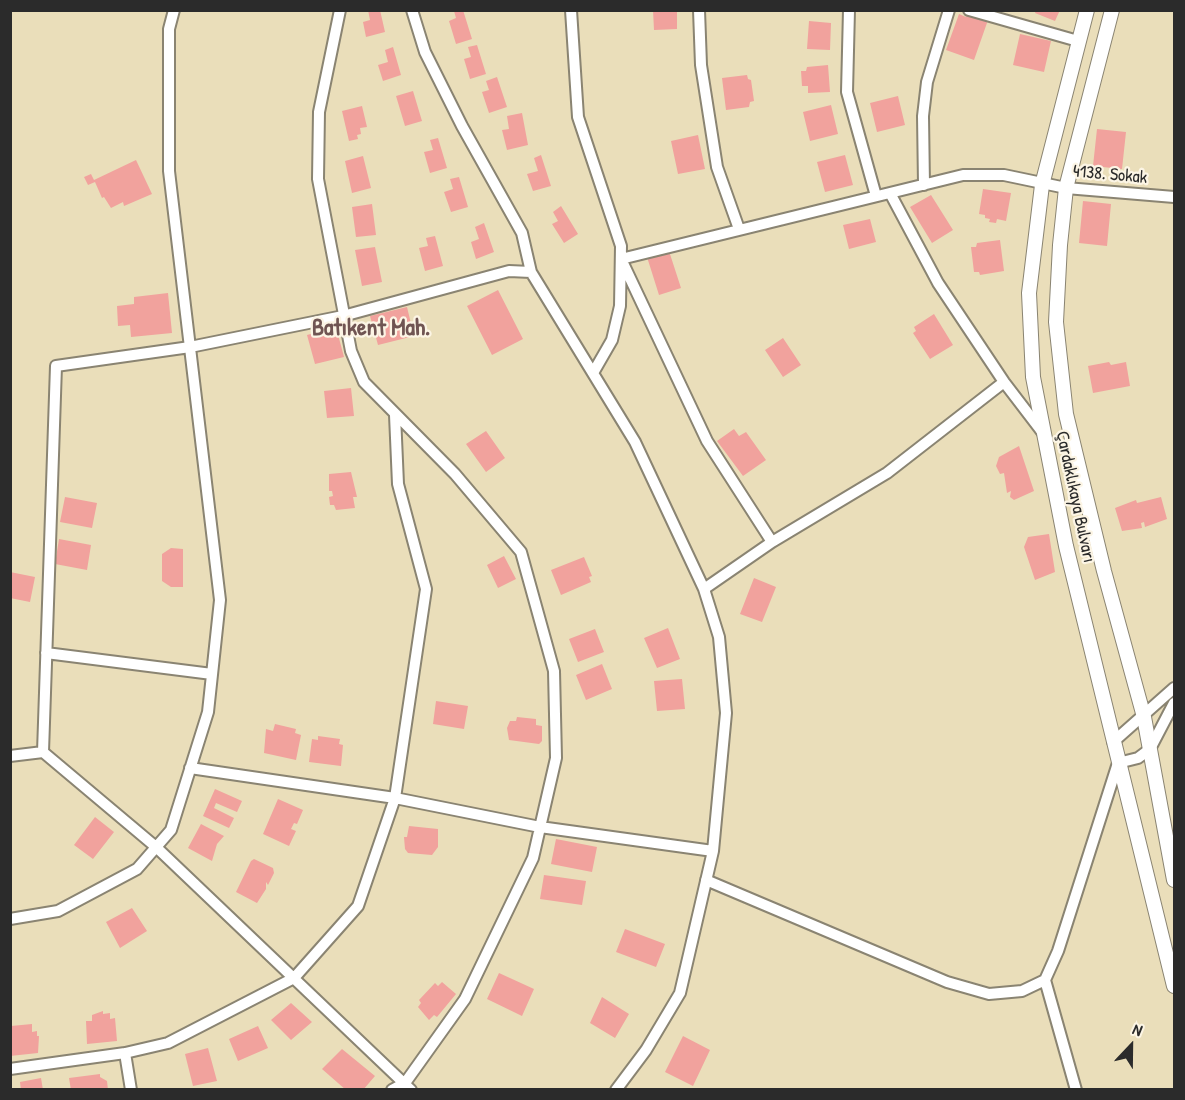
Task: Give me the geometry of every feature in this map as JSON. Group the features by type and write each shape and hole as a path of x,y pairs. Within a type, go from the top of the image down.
{"main road":[{"name":"Çardaklıkaya Bulvarı","path":"1087,10 1042,185 1029,293 1033,377 1066,546 1174,986"},
{"name":"Çardaklıkaya Bulvarı","path":"1112,10 1066,188 1056,322 1066,414 1104,571 1144,717 1174,880"}],"street":[{"path":"10,919 58,911 137,870 171,830 208,712 220,600 169,171 169,30 174,10"},
{"path":"339,10 319,112 318,179 351,351 364,382 454,474 521,552 554,671 556,758 533,858 465,999 408,1086 392,1089"},
{"path":"412,10 425,52 462,126 522,233 531,272 635,442 704,589 719,637 726,713 713,851 680,993 646,1050 616,1089"},
{"path":"571,10 578,117 621,246 620,306 612,340 593,373"},
{"path":"699,10 701,65 717,167 739,229"},
{"path":"849,10 847,92 876,196"},
{"path":"924,185 923,116 927,82 949,10"},
{"path":"969,10 1078,41"},
{"name":"4138. Sokak","path":"621,259 963,175 1004,175 1042,185 1174,197"},
{"path":"890,193 938,283 1004,382 1044,434"},
{"path":"621,259 707,441 772,542"},
{"path":"42,752 56,366 190,347 343,316 509,271 531,272"},
{"path":"704,589 772,542 887,473 1004,382"},
{"path":"10,1069 125,1053 168,1043 294,978 358,906 395,798 426,589 398,484 396,415"},
{"path":"46,653 212,674"},
{"path":"1113,742 1144,717 1174,688"},
{"path":"706,880 947,982 989,994 1022,991 1044,980 1058,951 1118,763 1138,758 1150,749 1174,703"},
{"path":"10,756 42,752 156,847 408,1086"},
{"path":"190,768 395,798 540,827 713,851"},
{"path":"1044,980 1057,1015 1076,1089"},
{"path":"125,1053 131,1089"}],"building":[{"path":"368,10 380,10 385,32 366,37 363,22 370,20"},
{"path":"463,10 472,39 456,44 449,21 456,18 454,11"},
{"path":"653,10 677,10 677,29 654,30"},
{"path":"1036,10 1060,10 1055,21 1035,13"},
{"path":"968,13 988,20 974,60 946,50 959,14 966,17"},
{"path":"809,21 831,23 830,50 807,49"},
{"path":"1020,34 1051,41 1044,72 1013,65"},
{"path":"477,45 486,74 470,79 464,59 471,57 468,47"},
{"path":"393,47 401,75 383,81 378,65 388,62 385,50"},
{"path":"828,65 830,92 808,93 808,86 802,86 801,71 806,71 807,67"},
{"path":"747,75 751,80 754,101 750,102 749,107 726,110 722,78"},
{"path":"497,77 507,107 489,113 482,92 489,90 486,81"},
{"path":"413,91 422,121 405,126 396,96"},
{"path":"898,96 905,125 877,132 870,103"},
{"path":"831,105 838,134 810,141 803,112"},
{"path":"362,106 367,127 360,128 361,134 357,135 358,139 349,141 342,111"},
{"path":"522,113 528,145 507,150 502,130 509,129 507,116"},
{"path":"1097,129 1126,132 1122,169 1093,166"},
{"path":"698,135 705,169 678,174 671,141"},
{"path":"438,138 447,168 430,173 424,152 433,150 430,140"},
{"path":"541,155 551,186 533,191 527,174 538,171 534,158"},
{"path":"845,155 853,185 825,192 817,162"},
{"path":"363,156 371,188 352,193 345,161"},
{"path":"136,160 152,194 124,206 123,202 111,208 104,197 102,198 95,182 88,185 84,177 91,174 94,180"},
{"path":"459,177 468,207 451,212 444,192 453,189 450,179"},
{"path":"983,189 1011,193 1006,221 997,219 996,223 989,222 990,219 985,218 985,215 979,214"},
{"path":"931,195 953,230 932,243 910,207"},
{"path":"1083,201 1111,204 1107,246 1079,243"},
{"path":"372,204 376,235 356,237 352,207"},
{"path":"561,206 578,234 564,243 552,224 558,221 553,212"},
{"path":"870,219 876,242 849,249 843,225"},
{"path":"484,223 494,252 476,259 471,242 479,239 475,227"},
{"path":"435,236 443,266 425,271 419,248 428,246 426,238"},
{"path":"1000,240 1004,271 980,275 979,272 974,272 971,247 976,247 977,243"},
{"path":"375,247 382,282 362,286 355,250"},
{"path":"669,251 681,288 659,295 647,257"},
{"path":"498,290 523,339 492,355 467,306"},
{"path":"168,293 172,333 131,337 130,325 118,326 117,306 134,304 134,297"},
{"path":"407,307 414,336 378,345 370,316"},
{"path":"934,314 953,345 930,359 913,333 916,331 914,327"},
{"path":"336,327 344,357 315,364 307,335"},
{"path":"783,338 801,365 783,377 765,350"},
{"path":"1109,362 1111,365 1126,362 1130,386 1093,393 1088,366"},
{"path":"351,388 354,416 327,418 324,391"},
{"path":"734,429 739,436 746,432 766,460 743,476 717,441"},
{"path":"486,431 505,458 486,472 466,444"},
{"path":"1019,446 1034,491 1014,500 1010,497 1011,491 1007,493 1004,473 1000,474 996,466 999,457"},
{"path":"351,472 357,497 353,497 355,508 336,510 334,505 330,505 329,497 333,496 332,491 329,491 329,474"},
{"path":"65,497 97,503 92,528 60,522"},
{"path":"1161,497 1167,519 1145,527 1144,522 1141,523 1142,528 1122,531 1115,508 1136,500 1137,503"},
{"path":"1049,534 1055,572 1035,580 1024,547 1028,537"},
{"path":"59,539 91,545 87,570 55,564"},
{"path":"171,548 183,549 183,587 171,587 162,581 162,554"},
{"path":"504,556 516,579 498,588 487,565"},
{"path":"584,557 592,576 589,577 591,582 561,595 551,570"},
{"path":"10,572 35,577 30,602 10,598"},
{"path":"754,578 776,587 762,622 740,614"},
{"path":"668,628 680,659 657,668 644,638"},
{"path":"595,629 604,652 578,662 569,639"},
{"path":"602,664 612,689 586,700 576,675"},
{"path":"682,679 685,709 657,711 654,681"},
{"path":"436,701 468,706 464,729 433,724"},
{"path":"517,717 536,719 536,725 542,726 542,741 539,744 509,740 507,728 510,721 516,721"},
{"path":"275,724 296,729 295,733 301,735 296,760 264,753 266,729 273,731"},
{"path":"318,736 340,739 339,744 343,745 341,766 309,762 312,739 318,740"},
{"path":"215,789 242,801 237,812 216,803 214,808 234,818 229,828 203,816"},
{"path":"278,799 303,810 297,824 294,823 291,829 296,831 289,846 263,834"},
{"path":"95,817 114,832 93,859 74,845"},
{"path":"201,824 224,836 217,844 212,861 188,848"},
{"path":"409,826 438,829 438,847 432,855 408,853 405,849 404,837 407,837"},
{"path":"556,839 597,847 592,872 551,864"},
{"path":"254,859 273,868 274,873 268,885 266,882 266,889 257,903 236,892"},
{"path":"544,875 586,881 582,905 540,899"},
{"path":"132,908 147,931 120,948 106,922"},
{"path":"625,929 665,944 656,967 616,952"},
{"path":"499,973 534,989 522,1016 487,999"},
{"path":"442,982 456,994 437,1017 434,1015 429,1020 418,1007 421,1003 419,1000 435,983 438,986"},
{"path":"602,997 629,1014 615,1038 590,1023"},
{"path":"291,1003 312,1022 291,1040 271,1020"},
{"path":"103,1011 103,1014 110,1013 110,1019 115,1018 117,1041 87,1044 86,1021 92,1021 92,1015"},
{"path":"32,1024 32,1032 37,1031 37,1036 39,1036 38,1053 10,1056 11,1026"},
{"path":"258,1026 268,1048 238,1061 229,1039"},
{"path":"683,1036 710,1050 693,1086 665,1072"},
{"path":"208,1048 217,1081 193,1086 185,1054"},
{"path":"342,1049 375,1076 363,1090 346,1090 322,1069"},
{"path":"100,1074 100,1077 107,1081 108,1090 71,1090 69,1078"},
{"path":"41,1078 43,1090 21,1090 20,1082"}],"district":[{"name":"Batıkent Mah.","path":"371,329"}]}
